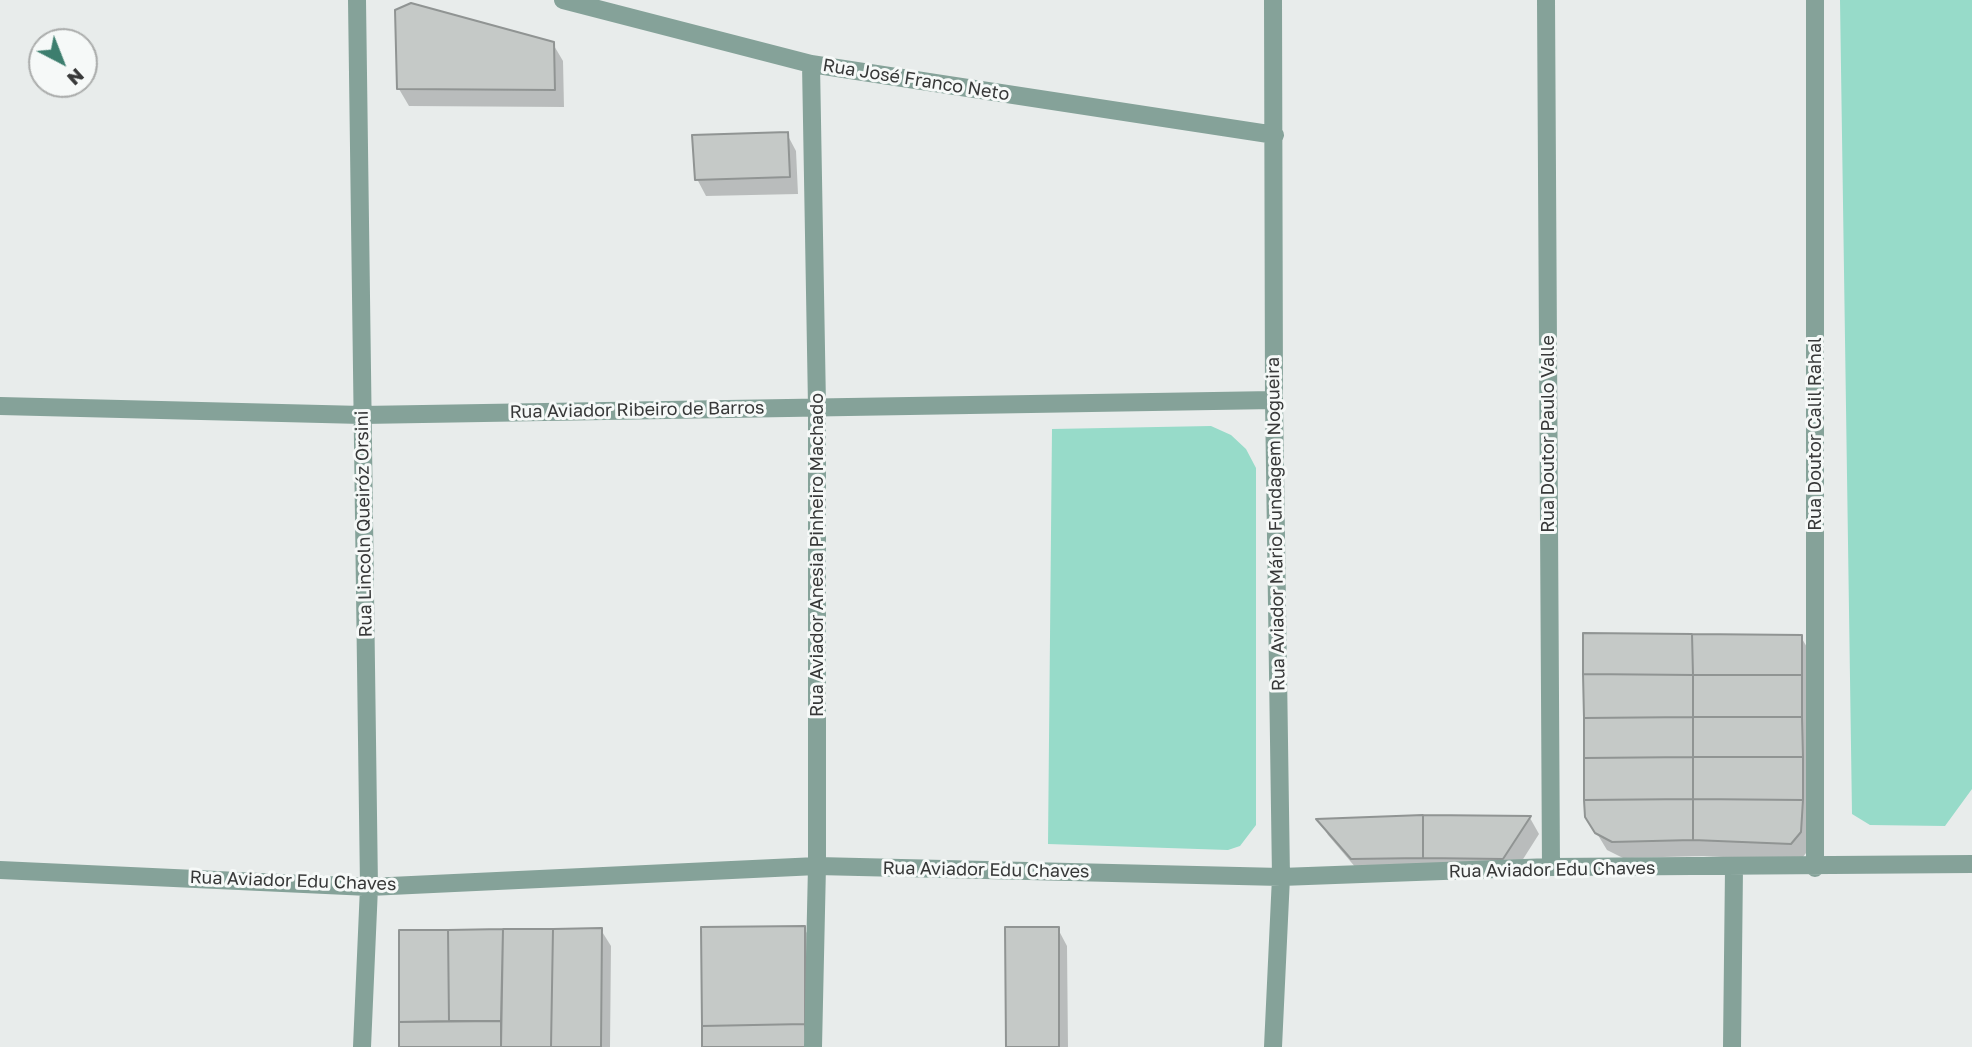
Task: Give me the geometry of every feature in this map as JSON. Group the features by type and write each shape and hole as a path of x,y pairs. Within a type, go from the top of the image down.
{"street":[{"name":"Rua Lincoln Queiróz Orsini","path":"357,0 369,887 362,1047"},
{"name":"Rua José Franco Neto","path":"563,0 811,64 1275,135"},
{"name":"Rua Aviador Mário Fundagem Nogueira","path":"1273,0 1274,400 1281,877 1273,1047"},
{"name":"Rua Doutor Paulo Valle","path":"1546,0 1551,867"},
{"name":"Rua Doutor Calil Rahal","path":"1815,0 1815,868"},
{"name":"Rua Aviador Anesia Pinheiro Machado","path":"811,64 817,406 817,866 813,1047"},
{"name":"Rua Aviador Ribeiro de Barros","path":"0,406 362,415 1274,400"},
{"name":"Rua Aviador Edu Chaves","path":"0,870 369,887 817,866 1281,877 1551,867 1815,868 1972,864"},
{"path":"1732,1047 1734,868"}],"green space":[{"path":"1840,0 1972,0 1972,789 1945,826 1870,825 1852,814"},
{"path":"1211,426 1231,435 1246,449 1256,468 1256,825 1240,846 1228,850 1048,844 1052,429"}],"building":[{"path":"411,3 554,42 555,90 397,89 395,10"},
{"path":"788,132 790,177 695,180 692,135"},
{"path":"1583,633 1692,634 1693,675 1583,674"},
{"path":"1692,634 1802,635 1802,675 1693,675"},
{"path":"1583,674 1693,675 1693,717 1584,718"},
{"path":"1693,675 1802,675 1802,717 1693,717"},
{"path":"1693,717 1693,757 1584,758 1584,718"},
{"path":"1693,717 1802,717 1803,757 1693,757"},
{"path":"1693,757 1693,799 1584,800 1584,758"},
{"path":"1693,757 1803,757 1803,800 1693,799"},
{"path":"1693,799 1693,840 1612,842 1595,833 1585,817 1584,800"},
{"path":"1693,799 1803,800 1801,832 1791,844 1693,840"},
{"path":"1423,815 1531,816 1503,859 1423,858"},
{"path":"1423,815 1423,858 1351,859 1316,819"},
{"path":"805,926 805,1024 702,1026 701,927"},
{"path":"1005,927 1059,927 1059,1047 1006,1047"},
{"path":"602,928 601,1047 551,1047 553,929"},
{"path":"503,929 553,929 551,1047 501,1047"},
{"path":"503,929 501,1021 449,1021 448,930"},
{"path":"399,930 448,930 449,1021 399,1022"},
{"path":"501,1021 501,1047 399,1047 399,1022"},
{"path":"805,1024 806,1047 702,1047 702,1026"}]}
